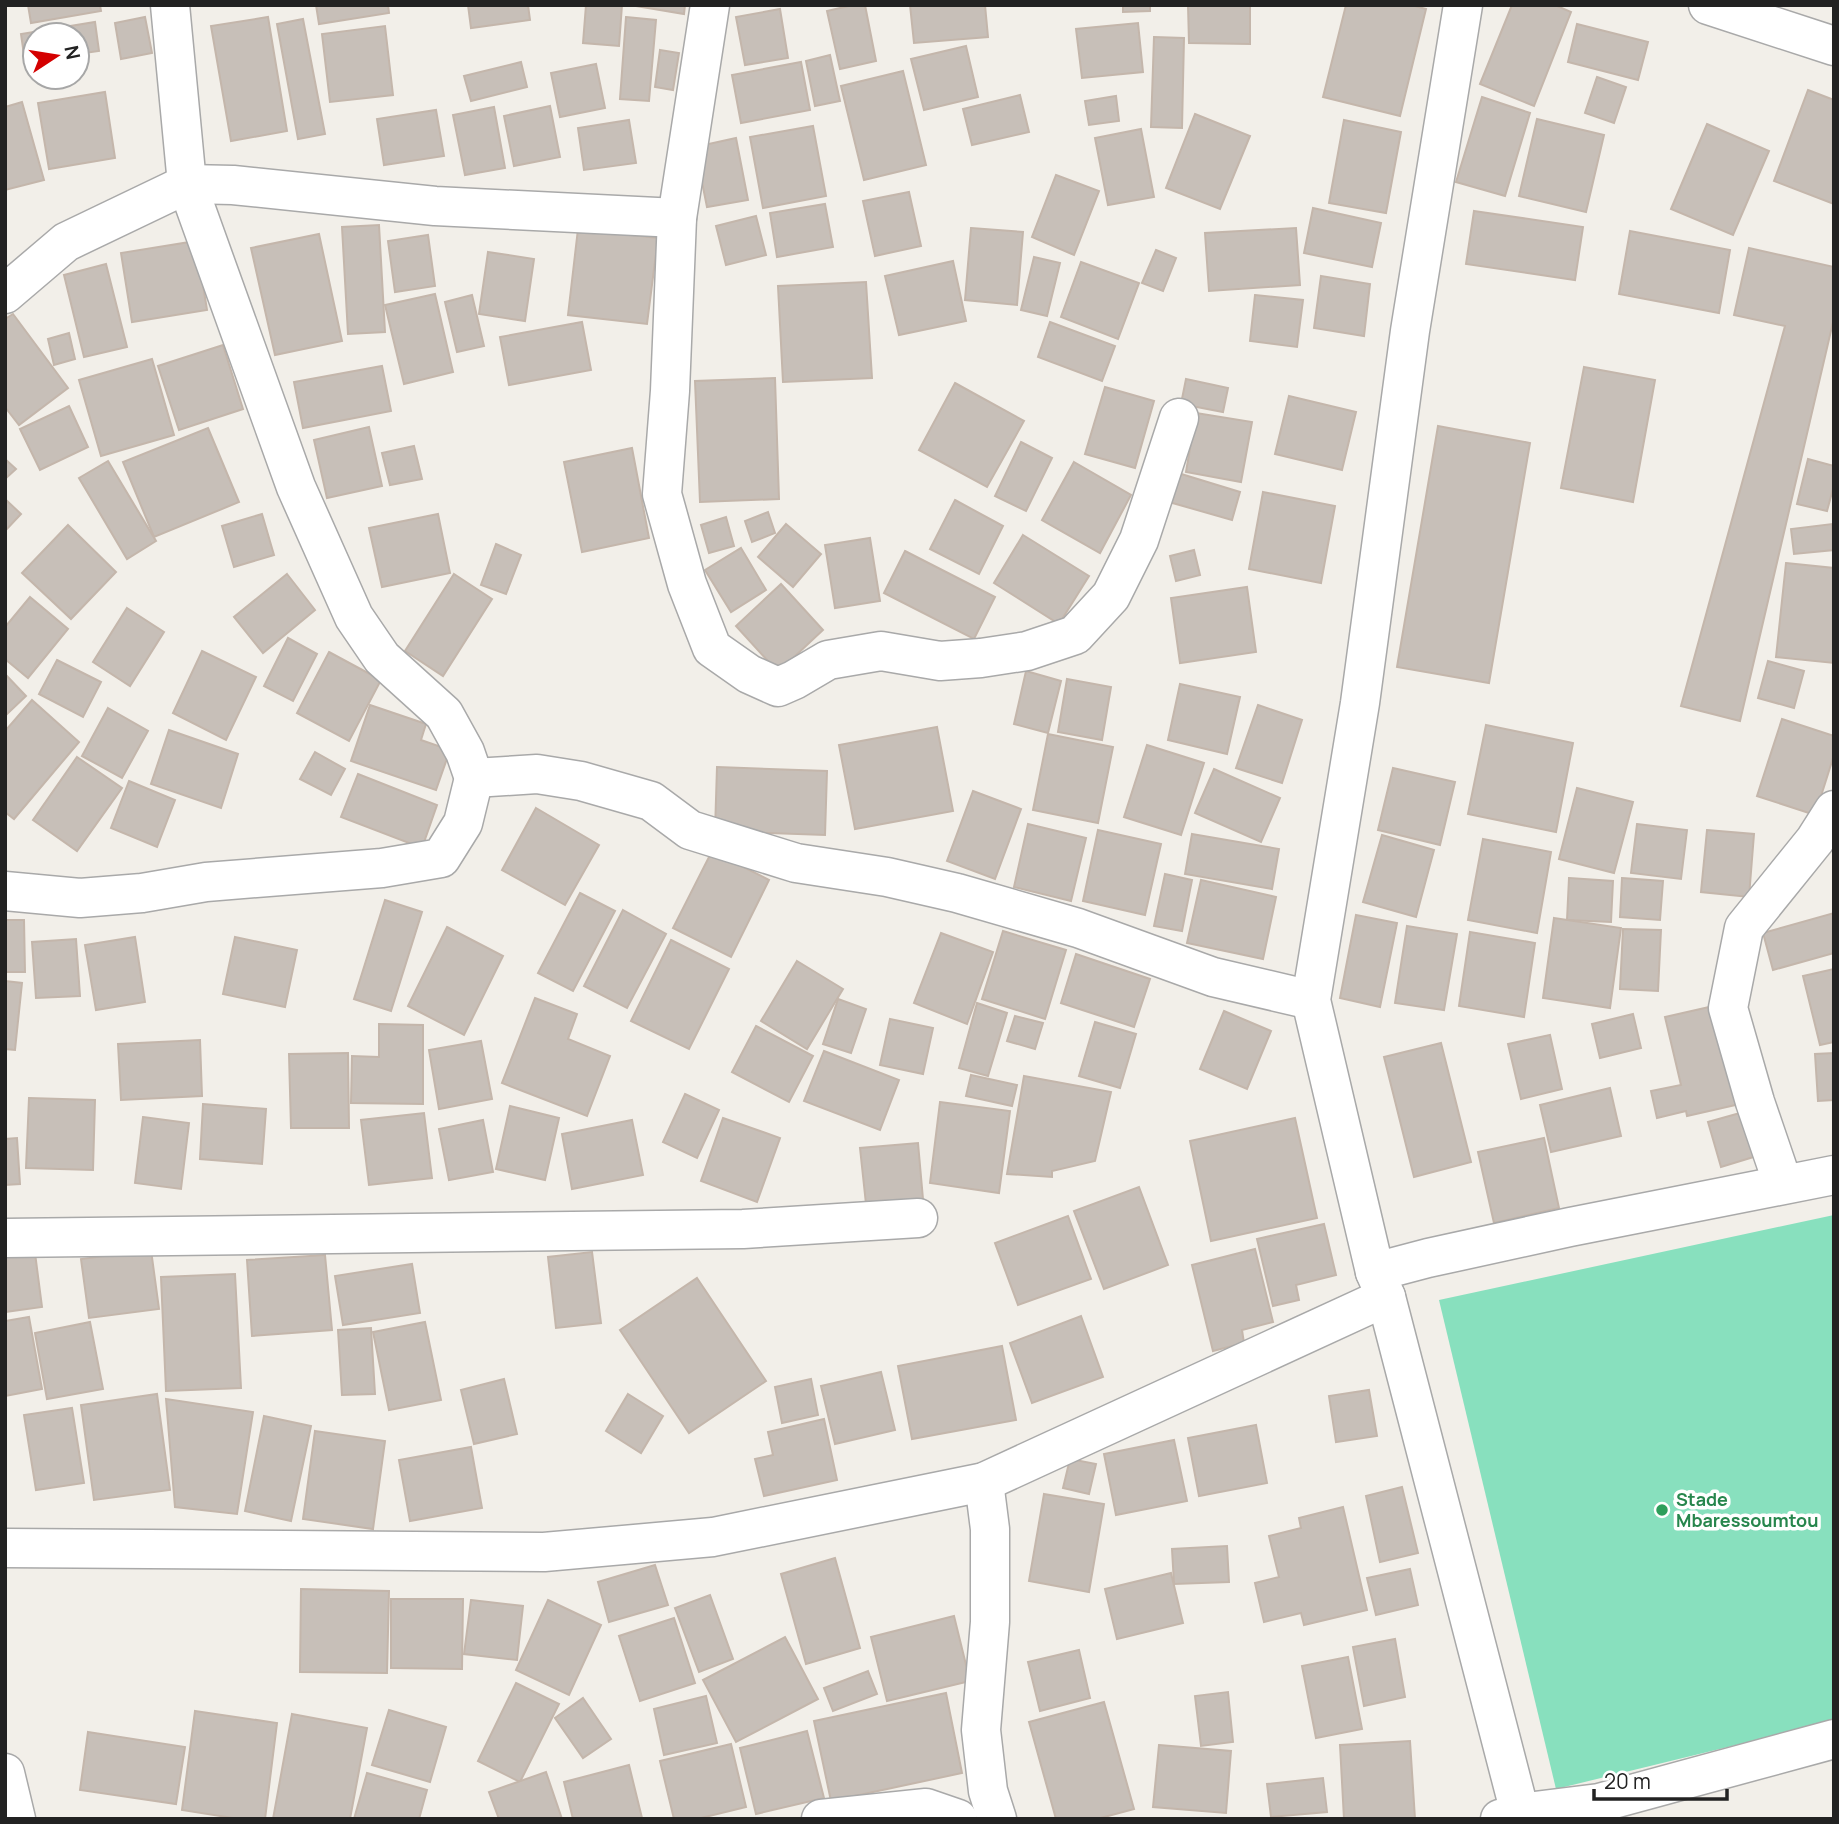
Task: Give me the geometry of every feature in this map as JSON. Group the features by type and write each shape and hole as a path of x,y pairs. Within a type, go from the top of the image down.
{"street":[{"path":"5,891 80,898 142,893 206,882 382,868 441,858 463,823 474,778 465,752 444,714 382,658 354,617 296,486 187,184 170,5"},
{"path":"710,5 677,218 670,391 662,494 687,584 712,648 749,674 778,687 828,660 881,651 940,661 981,658 1027,651 1075,635 1111,596 1139,540 1179,418"},
{"path":"1463,5 1410,331 1360,703 1311,1000 1510,1816 1599,1804 1834,1739"},
{"path":"1708,5 1834,46"},
{"path":"5,293 66,242 187,184 233,185 435,206 677,218"},
{"path":"474,778 537,774 581,781 651,801 690,830 796,863 887,877 957,893 1078,928 1213,976 1311,1000"},
{"path":"1783,1184 1755,1102 1728,1008 1744,928 1815,839 1834,810"},
{"path":"5,1548 544,1552 713,1537 984,1482 1380,1284 1516,1239 1834,1175"},
{"path":"5,1238 743,1230 918,1218"},
{"path":"984,1482 990,1529 990,1622 981,1730 988,1791 997,1819"},
{"path":"5,1773 16,1819"},
{"path":"821,1819 926,1808 957,1819"}],"green space":[{"name":"Stade Mbaressoumtou","path":"1834,1215 1834,1721 1556,1789 1439,1300"}],"building":[{"path":"28,5 100,5 101,11 31,21"},
{"path":"316,5 388,5 389,13 319,24"},
{"path":"468,5 528,5 530,20 471,28"},
{"path":"586,5 622,5 619,46 583,43"},
{"path":"630,5 685,5 684,14"},
{"path":"865,5 876,61 840,69 827,11"},
{"path":"910,5 985,5 988,37 914,43"},
{"path":"1123,5 1150,5 1150,11 1123,12"},
{"path":"1188,5 1250,5 1250,44 1189,43"},
{"path":"1346,5 1411,5 1426,9 1400,116 1323,97"},
{"path":"1512,5 1555,5 1571,12 1534,106 1480,84"},
{"path":"780,9 788,58 745,65 736,17"},
{"path":"145,17 152,53 121,59 115,23"},
{"path":"268,17 287,131 231,141 211,26"},
{"path":"626,17 656,20 649,101 620,99"},
{"path":"303,19 325,134 298,139 277,24"},
{"path":"95,22 99,51 91,52 91,23"},
{"path":"1138,23 1143,72 1082,78 1076,29"},
{"path":"1577,24 1648,42 1638,80 1568,62"},
{"path":"385,26 393,95 330,102 322,34"},
{"path":"1154,37 1184,38 1182,128 1151,127"},
{"path":"966,46 978,97 924,110 911,59"},
{"path":"660,50 679,53 673,90 655,87"},
{"path":"830,55 840,101 815,106 806,61"},
{"path":"521,62 527,87 471,101 464,76"},
{"path":"801,62 810,110 741,123 732,75"},
{"path":"596,64 605,108 560,117 551,73"},
{"path":"903,71 926,165 864,180 841,86"},
{"path":"1597,77 1626,87 1614,123 1585,113"},
{"path":"1808,90 1834,100 1834,204 1774,181"},
{"path":"105,92 115,158 49,169 38,103"},
{"path":"1020,95 1029,132 972,145 963,109"},
{"path":"1116,96 1119,121 1089,125 1085,101"},
{"path":"1482,97 1530,113 1505,196 1456,182"},
{"path":"22,102 44,180 5,190 5,107"},
{"path":"550,106 560,157 514,166 504,116"},
{"path":"494,107 505,168 465,175 453,115"},
{"path":"436,110 444,156 384,165 377,119"},
{"path":"1195,114 1250,136 1220,209 1166,188"},
{"path":"1537,119 1604,135 1586,212 1519,196"},
{"path":"629,120 636,163 584,170 578,128"},
{"path":"1344,120 1401,132 1386,213 1329,203"},
{"path":"1707,124 1769,151 1733,235 1671,209"},
{"path":"813,126 826,196 763,208 750,137"},
{"path":"1141,129 1154,197 1108,205 1095,138"},
{"path":"736,138 748,200 707,207 695,147"},
{"path":"1056,175 1099,191 1074,255 1032,237"},
{"path":"909,192 921,246 875,256 863,201"},
{"path":"825,204 833,247 777,257 770,213"},
{"path":"1313,208 1381,223 1372,267 1304,253"},
{"path":"1474,211 1583,227 1575,280 1466,264"},
{"path":"756,216 766,255 726,265 716,226"},
{"path":"379,225 385,332 348,334 342,227"},
{"path":"971,228 1023,232 1017,305 965,300"},
{"path":"1296,228 1300,285 1209,291 1205,233"},
{"path":"578,229 658,238 647,324 568,315"},
{"path":"1630,231 1730,250 1719,313 1619,294"},
{"path":"319,234 342,341 275,355 251,248"},
{"path":"428,235 435,286 395,292 388,241"},
{"path":"196,241 207,310 132,322 121,253"},
{"path":"1749,248 1834,267 1834,318 1740,721 1681,706 1785,326 1734,315"},
{"path":"1156,250 1176,258 1163,291 1142,283"},
{"path":"488,252 534,259 525,321 479,314"},
{"path":"1034,257 1060,263 1047,316 1021,310"},
{"path":"953,261 966,321 899,335 885,276"},
{"path":"1081,262 1139,283 1118,339 1061,317"},
{"path":"106,264 127,347 84,357 64,275"},
{"path":"1321,276 1370,284 1364,336 1314,328"},
{"path":"866,282 872,378 783,382 778,286"},
{"path":"435,294 453,372 404,384 385,305"},
{"path":"472,295 484,346 457,352 445,302"},
{"path":"1255,295 1303,300 1297,347 1250,341"},
{"path":"13,314 68,388 19,425 5,407 5,319"},
{"path":"582,322 591,370 509,385 500,337"},
{"path":"1050,322 1115,346 1102,381 1038,357"},
{"path":"69,333 75,359 54,365 48,339"},
{"path":"223,345 243,409 179,430 158,366"},
{"path":"152,359 174,435 101,456 79,380"},
{"path":"382,366 391,411 303,428 294,382"},
{"path":"1584,367 1655,380 1633,502 1561,488"},
{"path":"775,378 779,499 700,502 695,381"},
{"path":"1186,379 1228,388 1223,412 1181,404"},
{"path":"955,383 1024,421 987,487 919,450"},
{"path":"1105,387 1154,401 1135,468 1085,454"},
{"path":"1289,396 1356,412 1342,470 1275,454"},
{"path":"69,406 88,447 40,470 20,429"},
{"path":"1196,413 1252,422 1241,482 1186,472"},
{"path":"1438,426 1530,443 1489,683 1397,667"},
{"path":"369,427 382,486 327,498 314,440"},
{"path":"208,428 239,502 154,537 123,462"},
{"path":"1021,442 1052,458 1026,511 995,496"},
{"path":"414,446 422,479 390,485 382,453"},
{"path":"632,448 649,538 582,552 564,462"},
{"path":"5,459 16,469 5,479"},
{"path":"1808,459 1834,466 1834,485 1827,511 1797,504"},
{"path":"108,461 156,541 127,559 79,478"},
{"path":"1074,462 1131,495 1100,553 1042,520"},
{"path":"1178,473 1240,492 1232,520 1169,502"},
{"path":"1263,492 1335,506 1321,583 1249,569"},
{"path":"5,499 21,514 5,531"},
{"path":"955,500 1003,526 979,574 930,549"},
{"path":"768,512 775,533 752,542 745,521"},
{"path":"262,514 274,555 234,567 222,526"},
{"path":"438,514 450,573 382,587 369,528"},
{"path":"726,517 734,546 709,553 701,525"},
{"path":"786,524 821,554 793,587 758,557"},
{"path":"1832,524 1834,550 1794,554 1791,529"},
{"path":"68,525 116,572 71,619 22,573"},
{"path":"1023,535 1089,576 1059,624 994,583"},
{"path":"870,538 880,601 835,608 825,545"},
{"path":"496,544 521,555 506,594 481,585"},
{"path":"741,548 766,590 731,612 705,570"},
{"path":"1194,550 1200,575 1176,581 1170,556"},
{"path":"905,551 995,597 974,639 884,593"},
{"path":"1786,563 1834,568 1834,663 1776,657"},
{"path":"287,574 315,610 263,653 234,617"},
{"path":"454,574 492,599 443,676 405,651"},
{"path":"781,584 823,630 778,672 736,626"},
{"path":"1247,587 1256,652 1180,663 1171,598"},
{"path":"30,597 68,629 28,678 5,659 5,627"},
{"path":"127,608 164,632 130,686 93,662"},
{"path":"288,638 317,654 293,701 264,686"},
{"path":"202,651 256,677 226,740 173,713"},
{"path":"329,652 381,680 349,741 297,713"},
{"path":"57,660 101,682 83,717 39,694"},
{"path":"1768,661 1804,671 1794,708 1758,698"},
{"path":"1026,671 1061,681 1048,733 1014,724"},
{"path":"5,674 26,696 5,716"},
{"path":"1067,679 1111,687 1102,740 1058,732"},
{"path":"1180,684 1240,697 1227,754 1168,740"},
{"path":"32,700 79,742 14,819 5,812 5,731"},
{"path":"370,705 426,724 421,740 450,750 436,790 351,761"},
{"path":"1258,705 1302,720 1282,783 1236,768"},
{"path":"108,708 148,731 122,778 82,756"},
{"path":"1782,719 1834,736 1834,755 1815,815 1757,796"},
{"path":"1486,725 1573,743 1556,832 1468,814"},
{"path":"937,727 953,811 855,829 839,745"},
{"path":"169,730 238,754 221,808 151,784"},
{"path":"1048,734 1113,747 1098,823 1033,810"},
{"path":"1147,745 1204,763 1181,835 1124,817"},
{"path":"315,752 345,769 331,795 300,779"},
{"path":"77,757 122,788 77,851 33,820"},
{"path":"717,767 827,771 825,835 715,831"},
{"path":"1393,768 1455,782 1440,845 1378,830"},
{"path":"1214,769 1280,798 1261,842 1195,813"},
{"path":"358,774 437,805 422,848 341,817"},
{"path":"129,781 175,800 157,847 111,828"},
{"path":"1577,788 1633,802 1614,873 1559,859"},
{"path":"973,791 1021,809 995,879 947,861"},
{"path":"536,808 599,845 565,905 502,870"},
{"path":"1028,824 1086,838 1071,901 1014,887"},
{"path":"1637,824 1687,830 1681,879 1631,873"},
{"path":"1098,830 1161,844 1145,915 1083,901"},
{"path":"1707,830 1754,834 1749,897 1701,892"},
{"path":"1192,834 1279,849 1272,889 1185,874"},
{"path":"1382,835 1434,850 1416,917 1363,902"},
{"path":"1483,839 1551,852 1537,933 1468,920"},
{"path":"712,851 769,880 731,957 673,928"},
{"path":"1165,874 1192,880 1182,931 1154,926"},
{"path":"1569,878 1613,881 1611,922 1567,920"},
{"path":"1622,878 1663,881 1660,920 1620,917"},
{"path":"1201,880 1276,897 1263,959 1187,943"},
{"path":"580,893 615,911 573,991 538,973"},
{"path":"385,900 422,912 391,1011 354,999"},
{"path":"623,910 666,934 627,1008 584,986"},
{"path":"1834,913 1834,953 1773,970 1763,933"},
{"path":"1356,915 1397,923 1380,1007 1340,998"},
{"path":"1554,918 1621,928 1610,1008 1543,998"},
{"path":"5,920 24,920 25,972 5,972"},
{"path":"1407,926 1457,934 1444,1010 1395,1003"},
{"path":"447,927 503,956 464,1035 408,1006"},
{"path":"1623,929 1661,930 1658,991 1620,989"},
{"path":"1003,931 1066,950 1045,1019 982,999"},
{"path":"1470,932 1535,943 1524,1017 1459,1006"},
{"path":"941,933 993,952 967,1024 914,1003"},
{"path":"135,937 145,1002 96,1010 85,945"},
{"path":"235,937 297,950 285,1007 223,994"},
{"path":"76,939 80,996 36,998 32,942"},
{"path":"671,940 729,969 689,1049 631,1021"},
{"path":"1076,954 1150,979 1134,1027 1061,1003"},
{"path":"797,961 843,989 807,1049 761,1021"},
{"path":"1834,969 1834,1042 1820,1045 1803,976"},
{"path":"5,981 22,983 15,1050 5,1049"},
{"path":"535,998 577,1014 568,1039 610,1056 587,1116 502,1083"},
{"path":"838,999 866,1009 851,1053 823,1044"},
{"path":"977,1003 1007,1013 988,1076 959,1068"},
{"path":"1718,1005 1740,1104 1687,1116 1686,1111 1657,1118 1651,1091 1681,1085 1665,1017"},
{"path":"1224,1011 1271,1031 1247,1089 1200,1069"},
{"path":"1633,1014 1641,1048 1600,1058 1592,1024"},
{"path":"1015,1016 1043,1023 1035,1049 1007,1041"},
{"path":"890,1019 933,1028 923,1074 880,1065"},
{"path":"1095,1022 1136,1034 1120,1088 1079,1076"},
{"path":"379,1024 423,1025 423,1104 351,1103 352,1056 379,1057"},
{"path":"756,1026 813,1056 789,1102 732,1072"},
{"path":"1550,1035 1562,1089 1521,1099 1508,1044"},
{"path":"200,1040 202,1096 121,1100 118,1044"},
{"path":"481,1041 492,1099 439,1109 429,1050"},
{"path":"1441,1043 1471,1162 1414,1177 1384,1057"},
{"path":"824,1051 899,1080 880,1130 804,1101"},
{"path":"348,1053 349,1128 291,1128 289,1054"},
{"path":"1834,1053 1834,1100 1818,1101 1815,1054"},
{"path":"971,1075 1017,1085 1012,1106 966,1096"},
{"path":"1024,1076 1111,1092 1095,1161 1052,1171 1052,1177 1007,1174"},
{"path":"1610,1088 1621,1136 1551,1152 1540,1105"},
{"path":"685,1094 719,1110 697,1158 663,1142"},
{"path":"29,1098 95,1100 93,1170 26,1168"},
{"path":"940,1102 1010,1111 999,1193 930,1183"},
{"path":"203,1104 266,1109 262,1164 200,1159"},
{"path":"510,1106 559,1118 545,1180 496,1169"},
{"path":"1747,1111 1760,1155 1721,1167 1708,1122"},
{"path":"424,1113 432,1178 369,1185 361,1120"},
{"path":"143,1117 189,1123 181,1189 135,1183"},
{"path":"723,1118 780,1138 757,1202 701,1181"},
{"path":"1295,1118 1317,1218 1211,1241 1190,1141"},
{"path":"483,1120 493,1172 449,1180 439,1129"},
{"path":"632,1120 643,1175 572,1189 562,1134"},
{"path":"17,1138 20,1184 5,1185 5,1139"},
{"path":"1544,1138 1559,1208 1494,1223 1478,1152"},
{"path":"918,1143 923,1199 866,1204 860,1148"},
{"path":"1139,1187 1168,1265 1104,1289 1074,1211"},
{"path":"1068,1216 1091,1279 1018,1305 995,1243"},
{"path":"1324,1224 1336,1275 1296,1285 1299,1300 1273,1306 1257,1239"},
{"path":"1255,1249 1273,1322 1242,1330 1244,1343 1213,1351 1192,1265"},
{"path":"151,1250 159,1309 89,1318 81,1259"},
{"path":"592,1252 601,1323 556,1328 548,1257"},
{"path":"35,1253 42,1307 5,1312 5,1257"},
{"path":"325,1255 332,1330 252,1336 247,1260"},
{"path":"412,1264 420,1313 343,1325 335,1276"},
{"path":"235,1274 241,1388 166,1391 161,1277"},
{"path":"697,1278 766,1381 689,1433 620,1330"},
{"path":"1081,1316 1103,1377 1032,1403 1010,1343"},
{"path":"29,1317 42,1389 5,1396 5,1321"},
{"path":"90,1322 103,1389 47,1399 35,1333"},
{"path":"425,1322 441,1400 389,1410 373,1332"},
{"path":"371,1328 375,1394 342,1395 338,1330"},
{"path":"1002,1346 1016,1420 912,1439 898,1366"},
{"path":"881,1372 895,1430 835,1444 821,1386"},
{"path":"504,1379 517,1434 474,1444 461,1390"},
{"path":"811,1379 818,1415 782,1423 775,1387"},
{"path":"1369,1390 1377,1436 1336,1442 1329,1396"},
{"path":"157,1394 170,1490 94,1500 81,1405"},
{"path":"628,1394 663,1416 641,1453 606,1431"},
{"path":"166,1399 253,1412 237,1514 175,1507"},
{"path":"72,1408 84,1483 36,1490 24,1415"},
{"path":"264,1416 311,1426 291,1521 245,1511"},
{"path":"824,1419 837,1480 764,1496 755,1459 773,1455 768,1432"},
{"path":"1256,1425 1267,1483 1199,1496 1188,1438"},
{"path":"315,1431 385,1441 373,1529 303,1519"},
{"path":"1174,1440 1187,1501 1116,1515 1104,1454"},
{"path":"471,1447 482,1508 410,1521 399,1460"},
{"path":"1070,1459 1096,1464 1089,1494 1063,1488"},
{"path":"1402,1487 1418,1553 1380,1562 1366,1496"},
{"path":"1044,1494 1104,1504 1089,1592 1029,1581"},
{"path":"1343,1507 1367,1610 1304,1625 1301,1613 1264,1622 1255,1583 1279,1577 1269,1536 1301,1528 1299,1518"},
{"path":"1227,1546 1229,1582 1174,1584 1172,1549"},
{"path":"835,1558 860,1648 806,1664 781,1574"},
{"path":"655,1565 668,1605 609,1622 598,1582"},
{"path":"1410,1569 1418,1605 1376,1615 1367,1578"},
{"path":"1171,1573 1183,1623 1117,1639 1105,1589"},
{"path":"301,1589 389,1591 387,1673 300,1672"},
{"path":"710,1595 733,1659 699,1672 675,1608"},
{"path":"391,1599 463,1599 462,1669 391,1668"},
{"path":"471,1600 523,1606 517,1660 464,1654"},
{"path":"548,1600 601,1625 569,1695 516,1670"},
{"path":"954,1616 970,1681 887,1701 871,1637"},
{"path":"674,1618 695,1683 640,1701 619,1636"},
{"path":"785,1637 818,1699 736,1742 703,1680"},
{"path":"1395,1639 1405,1697 1364,1706 1353,1647"},
{"path":"1079,1650 1090,1698 1040,1711 1028,1662"},
{"path":"1348,1657 1362,1729 1316,1738 1302,1666"},
{"path":"868,1671 877,1694 833,1711 824,1688"},
{"path":"516,1683 559,1704 520,1782 478,1761"},
{"path":"1228,1692 1233,1742 1201,1746 1195,1696"},
{"path":"946,1693 962,1773 831,1801 814,1721"},
{"path":"706,1696 717,1743 664,1755 654,1709"},
{"path":"583,1698 611,1739 583,1758 555,1718"},
{"path":"1104,1702 1134,1809 1097,1819 1056,1819 1029,1722"},
{"path":"389,1710 446,1727 430,1782 372,1765"},
{"path":"195,1711 277,1723 265,1819 239,1819 182,1810"},
{"path":"292,1714 367,1728 350,1819 273,1819"},
{"path":"807,1731 824,1798 756,1814 740,1748"},
{"path":"88,1732 185,1747 176,1804 80,1790"},
{"path":"1410,1741 1415,1819 1344,1819 1340,1745"},
{"path":"731,1744 746,1807 697,1819 674,1819 660,1761"},
{"path":"1159,1745 1231,1751 1226,1813 1153,1807"},
{"path":"629,1765 642,1818 573,1819 564,1782"},
{"path":"546,1772 562,1819 499,1819 489,1792"},
{"path":"367,1773 427,1790 419,1819 354,1819"},
{"path":"1323,1778 1327,1812 1271,1817 1267,1784"}],"place":[{"name":"Stade Mbaressoumtou","path":"1662,1510"}]}
